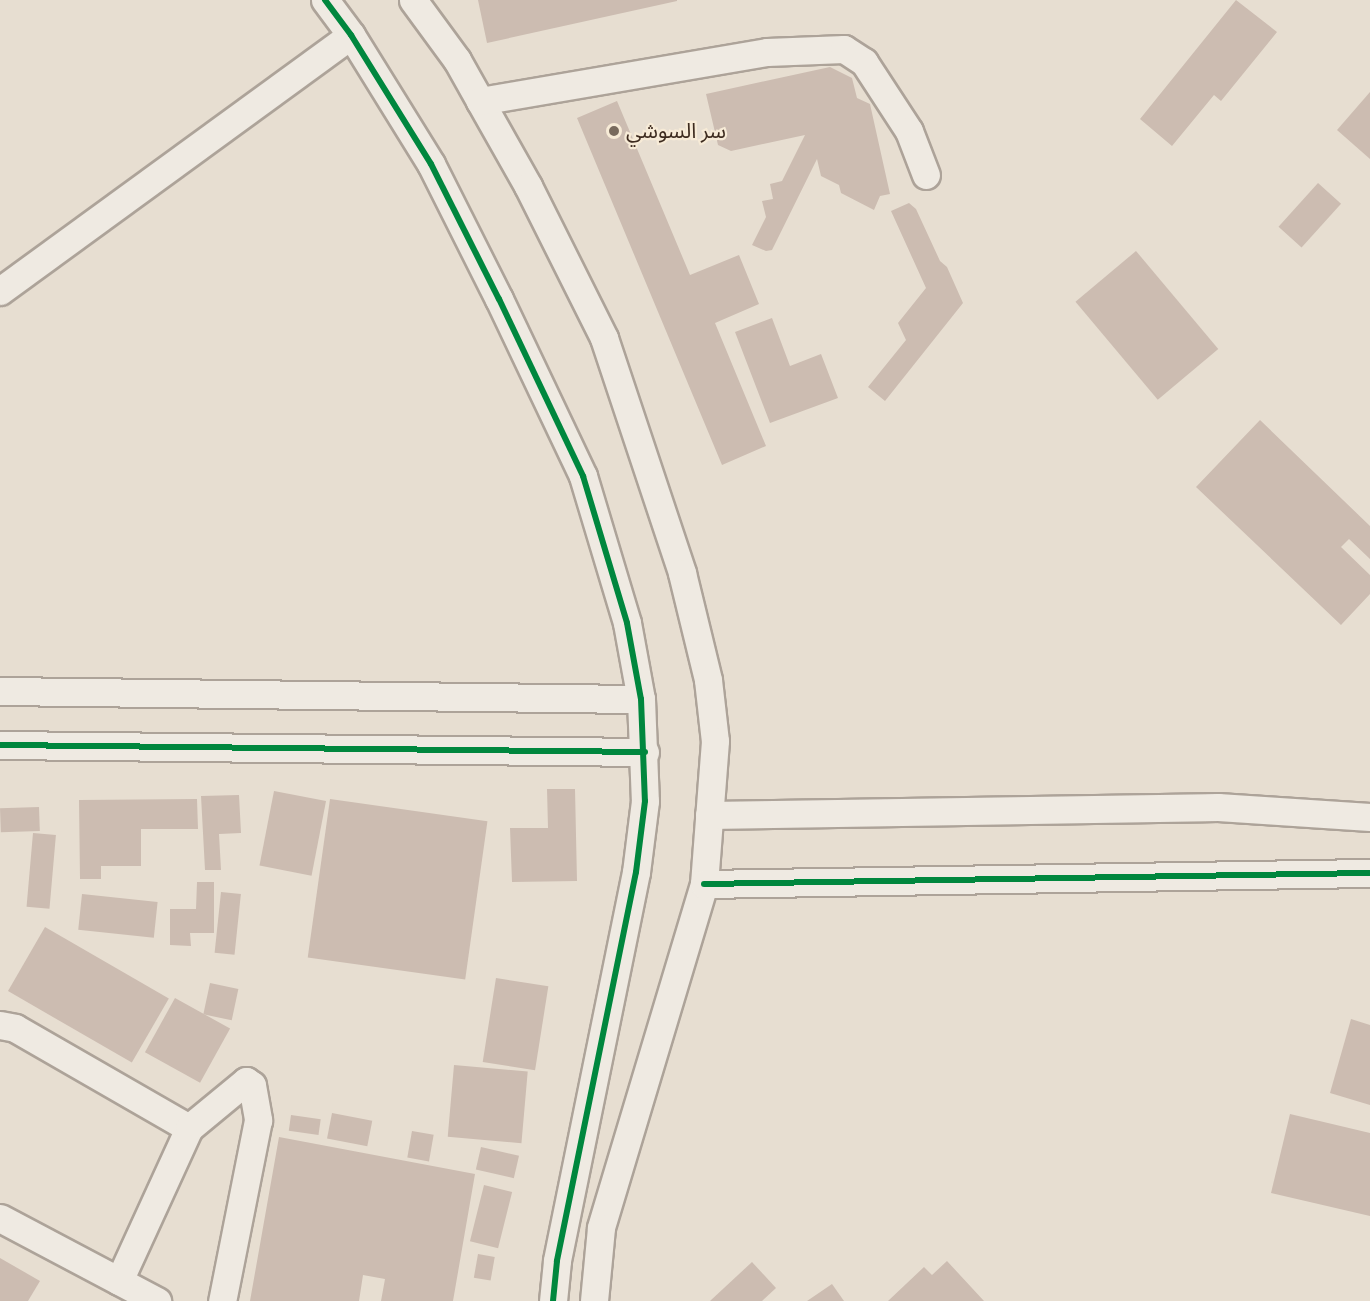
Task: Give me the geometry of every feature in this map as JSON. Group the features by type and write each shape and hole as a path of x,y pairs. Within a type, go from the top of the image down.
{"street":[{"path":"325,0 351,35 431,164 499,299 583,476 627,623 641,699 645,752 645,801 636,872 557,1262 553,1301"},
{"path":"413,0 457,60 528,186 604,338 682,573 708,680 715,741 704,884 601,1228 594,1301"},
{"path":"0,291 351,35"},
{"path":"480,101 767,52 844,49 864,62 909,131 926,175"},
{"path":"0,691 641,699"},
{"path":"0,745 645,752"},
{"path":"709,815 1218,807 1370,817"},
{"path":"704,884 1370,873"},
{"path":"0,1025 15,1028 189,1128"},
{"path":"119,1281 189,1128 246,1081 252,1085 258,1120 222,1301"},
{"path":"0,1218 157,1301"}],"building":[{"path":"478,0 677,0 677,1 487,43"},
{"path":"1236,0 1277,32 1221,101 1214,95 1172,146 1140,119"},
{"path":"830,67 852,78 857,98 870,104 890,194 880,196 874,210 841,193 839,185 821,176 817,159 772,250 766,251 752,245 766,217 762,201 773,199 770,184 782,181 805,135 731,151 718,145 706,94"},
{"path":"1370,92 1370,159 1337,130"},
{"path":"617,101 690,275 739,255 759,304 715,323 766,446 722,465 577,118"},
{"path":"1318,183 1341,204 1302,248 1279,227"},
{"path":"909,203 916,209 963,303 885,401 868,387 906,340 898,323 926,288 891,211"},
{"path":"1136,251 1218,349 1158,400 1075,302"},
{"path":"772,318 790,366 821,354 838,398 770,423 735,332"},
{"path":"1260,420 1370,526 1370,559 1349,539 1341,547 1370,575 1370,594 1341,625 1196,487"},
{"path":"547,789 575,789 577,881 512,882 510,828 548,828"},
{"path":"274,791 326,801 312,876 259,866"},
{"path":"239,795 241,833 219,834 221,870 205,870 201,796"},
{"path":"197,799 198,829 141,829 141,866 101,866 101,879 80,879 79,800"},
{"path":"330,799 487,821 465,980 308,957"},
{"path":"39,807 40,831 1,832 0,808"},
{"path":"33,833 56,835 49,909 27,907"},
{"path":"197,882 214,882 214,933 190,933 191,946 170,945 170,909 196,909"},
{"path":"221,892 241,894 235,955 215,953"},
{"path":"82,894 158,902 154,938 78,930"},
{"path":"45,927 169,998 132,1063 8,991"},
{"path":"496,978 548,986 535,1070 483,1062"},
{"path":"210,983 238,989 232,1020 203,1014"},
{"path":"175,998 230,1029 200,1083 145,1052"},
{"path":"1351,1019 1370,1025 1370,1105 1330,1093"},
{"path":"454,1065 528,1071 521,1143 448,1137"},
{"path":"332,1113 372,1121 367,1146 327,1139"},
{"path":"1290,1114 1370,1133 1370,1216 1271,1193"},
{"path":"291,1115 321,1119 318,1135 289,1131"},
{"path":"412,1131 434,1135 429,1161 407,1158"},
{"path":"279,1137 475,1174 453,1301 381,1301 385,1279 363,1275 359,1301 250,1301"},
{"path":"481,1147 519,1156 514,1178 476,1169"},
{"path":"484,1185 512,1192 498,1248 470,1241"},
{"path":"478,1254 495,1257 491,1281 474,1278"},
{"path":"0,1258 40,1281 28,1301 0,1301"},
{"path":"947,1261 984,1301 888,1301 924,1267 932,1275"},
{"path":"752,1262 776,1288 762,1301 710,1301"},
{"path":"832,1284 844,1301 807,1301"}],"cycle path":[{"path":"325,0 351,35 431,164 499,299 583,476 627,623 641,699 645,801 636,872 557,1261 553,1301"},
{"path":"0,745 645,752"},
{"path":"704,884 1370,873"}],"place":[{"name":"سر السوشي","path":"614,131"}]}
